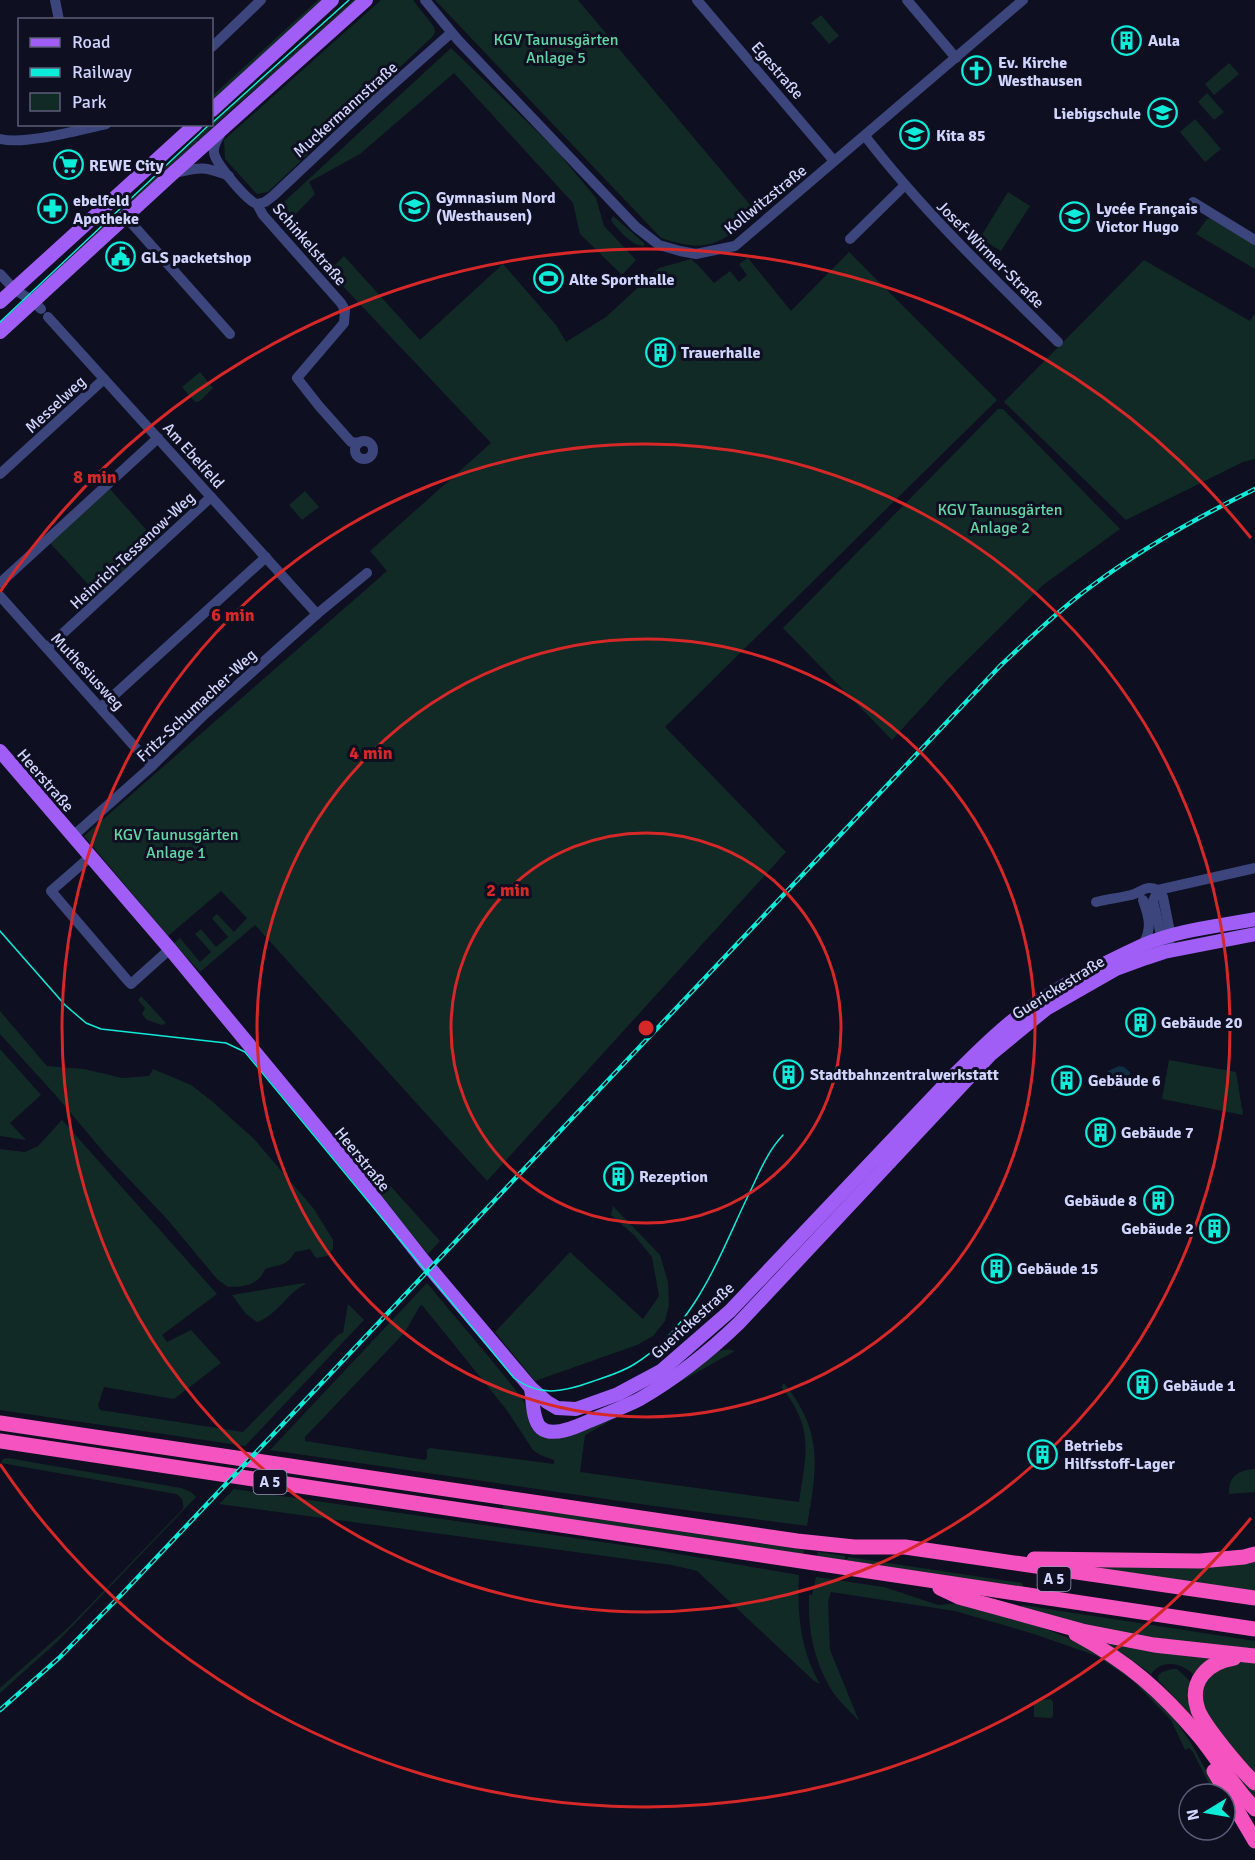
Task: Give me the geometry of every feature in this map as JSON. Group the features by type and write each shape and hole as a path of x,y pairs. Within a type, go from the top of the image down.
{"highway":[{"name":"A 5","path":"0,1423 786,1540 854,1547 912,1559 1255,1609"},
{"name":"A 5","path":"0,1441 1255,1629"},
{"path":"854,1547 934,1548 1050,1559 1200,1562 1255,1554"},
{"path":"905,1547 1255,1598"},
{"path":"920,1580 959,1597 1057,1625 1154,1645 1252,1656"},
{"path":"1057,1625 1104,1650 1136,1672 1161,1694 1199,1736 1236,1788 1255,1809"},
{"path":"1252,1656 1224,1659 1213,1664 1199,1679 1196,1687 1196,1700 1203,1720 1255,1783"},
{"path":"1187,1724 1231,1804 1255,1841"}],"main road":[{"path":"213,109 332,0"},
{"path":"0,332 41,309 126,217 366,0"},
{"path":"0,302 194,126"},
{"name":"Heerstraße","path":"0,751 170,950 353,1171 423,1260 531,1388"},
{"name":"Guerickestraße","path":"531,1388 536,1419 540,1427 556,1432 577,1426 639,1399 685,1369 718,1343 759,1302 927,1119 1012,1035 1046,1009 1166,943 1255,919"},
{"name":"Guerickestraße","path":"531,1388 556,1408 576,1409 618,1394 661,1371 730,1311 990,1040 1057,989 1101,964 1142,946 1255,934"}],"street":[{"path":"55,0 59,18"},
{"path":"213,46 261,0"},
{"name":"Kollwitzstraße","path":"425,0 451,33 636,226 659,245 696,254 735,246 1023,0"},
{"name":"Egestraße","path":"697,0 834,161"},
{"path":"907,0 956,58"},
{"name":"Muckermannstraße","path":"257,204 273,196 451,33"},
{"path":"0,139 8,141 59,129 87,126"},
{"name":"Schinkelstraße","path":"225,126 214,145 214,155 250,202 257,204 263,215 345,310 344,322 297,378 351,442 359,443"},
{"name":"Josef-Wirmer-Straße","path":"865,136 904,186 939,225 1058,342"},
{"path":"172,174 210,168 230,176"},
{"path":"850,239 904,186"},
{"path":"1193,202 1255,240"},
{"path":"126,217 230,334"},
{"name":"Am Ebelfeld","path":"0,274 14,289 41,309 317,614"},
{"name":"Messelweg","path":"0,474 104,379"},
{"path":"0,583 158,438"},
{"name":"Heinrich-Tessenow-Weg","path":"47,648 212,497"},
{"path":"100,706 266,557"},
{"name":"Fritz-Schumacher-Weg","path":"73,836 152,766 205,714 317,614 367,573"},
{"name":"Muthesiusweg","path":"0,596 152,766"},
{"path":"90,857 51,891 128,981 131,984 170,950"},
{"path":"1142,946 1150,930 1150,922 1139,897 1140,890 1150,888 1158,890 1255,868"},
{"path":"1158,890 1153,897 1154,908 1166,943"},
{"path":"1158,890 1163,897 1166,943"},
{"path":"1096,902 1139,897 1150,902 1154,908"}],"green space":[{"path":"318,0 325,0 213,102 213,95"},
{"path":"353,0 357,0 228,113 39,288 210,126 213,126 216,120"},
{"path":"381,0 413,0 434,27 433,36 268,192 257,194 225,159 224,140"},
{"name":"KGV Taunusgärten Anlage 5","path":"435,0 578,0 757,213 723,239 713,243 691,245 661,238"},
{"path":"821,15 839,36 829,44 811,23"},
{"name":"KGV Taunusgärten Anlage 1","path":"451,48 556,150 596,198 604,226 636,260 622,275 580,234 573,203 454,73 360,154 309,182 315,194 292,218 335,265 344,256 420,340 503,264 556,325 566,342 606,317 659,268 691,259 714,283 730,271 739,282 747,275 739,264 748,258 791,311 849,252 997,400 665,727 786,852 487,1181 255,925 200,972 174,943 180,938 200,962 211,952 195,934 201,929 216,947 228,937 212,918 217,914 234,932 247,918 221,891 168,936 84,836 387,571 370,551 491,443 273,212"},
{"path":"1229,63 1239,74 1214,95 1205,84"},
{"path":"1207,93 1224,112 1214,120 1198,102"},
{"path":"1195,119 1221,149 1205,162 1180,132"},
{"path":"1008,192 1030,206 1001,251 980,238"},
{"path":"613,216 644,243 644,246 635,244 622,233 611,220"},
{"path":"1211,218 1255,245 1255,269 1196,234 1207,219"},
{"path":"1144,260 1250,321 1255,313 1255,459 1243,462 1126,520 1004,402"},
{"path":"200,372 213,388 200,401 195,402 182,387"},
{"name":"KGV Taunusgärten Anlage 2","path":"998,409 1003,409 1120,529 1043,585 948,679 892,740 783,628"},
{"path":"109,488 158,543 100,597 49,542"},
{"path":"305,491 319,507 302,520 289,505"},
{"path":"141,996 166,1023 162,1025 147,1020 142,1014 145,1008 138,1000"},
{"path":"0,1011 47,1066 84,1069 122,1078 149,1076 153,1069 191,1085 254,1139 314,1209 333,1240 333,1249 327,1256 316,1258 310,1249 295,1252 286,1263 265,1269 259,1279 254,1282 245,1286 228,1287 217,1279 167,1219 107,1156 0,1034"},
{"path":"0,1049 41,1095 10,1123 26,1140 0,1136"},
{"path":"1169,1060 1236,1072 1243,1115 1162,1099"},
{"path":"62,1120 217,1294 162,1335 167,1342 191,1330 221,1363 174,1399 104,1387 98,1405 100,1410 243,1432 339,1334 343,1333 348,1304 364,1320 245,1446 0,1410 0,1149 25,1152 38,1146"},
{"path":"367,1160 440,1241 428,1254 356,1169"},
{"path":"613,1206 660,1255 668,1282 669,1305 665,1321 653,1336 637,1345 535,1381 495,1332 570,1252 643,1319 659,1296 652,1257 634,1235 611,1215"},
{"path":"427,1283 521,1397 531,1427 541,1435 669,1382 722,1350 735,1351 585,1435 580,1472 799,1502 805,1442 799,1416 781,1387 784,1383 806,1418 814,1451 815,1468 807,1526 270,1450","holes":["422,1305 506,1409 533,1450 554,1460 554,1464 430,1448 427,1450 425,1460 305,1441 305,1437 405,1332"]},
{"path":"306,1284 270,1315 257,1322 246,1314 232,1295"},
{"path":"3,1459 181,1488 196,1497 57,1642 0,1693 0,1688 69,1627 183,1509 183,1502 176,1494 1,1463"},
{"path":"1255,1469 1255,1492 1229,1494 1230,1483 1236,1475"},
{"path":"234,1489 650,1549 799,1575 801,1631 808,1658 820,1684 814,1681 697,1571 672,1565 219,1504"},
{"path":"503,1505 804,1550 803,1554 503,1509"},
{"path":"818,1552 845,1556 845,1559 848,1557 1022,1583 1023,1587 817,1556"},
{"path":"1255,1558 1255,1595 1030,1562"},
{"path":"816,1577 884,1587 938,1605 961,1603 1028,1622 1071,1639 1119,1664 1163,1706 1191,1743 1212,1782 1208,1782 1193,1752 1189,1748 1185,1750 1171,1720 1132,1680 1097,1656 1034,1634 955,1611 831,1592 828,1601 830,1650 859,1721 834,1693 820,1666 811,1632 809,1595 812,1595"},
{"path":"1022,1605 1255,1641 1255,1652 1150,1641 1021,1610"},
{"path":"1098,1640 1146,1650 1212,1659 1195,1676 1185,1668 1173,1664 1161,1666 1151,1674"},
{"path":"1240,1660 1255,1661 1255,1774 1205,1717 1200,1687 1208,1673"},
{"path":"1177,1669 1190,1681 1193,1696 1255,1789 1255,1803 1179,1703 1158,1680 1162,1672"},
{"path":"1051,1699 1053,1716 1051,1718 1034,1717 1034,1702"}],"water":[{"path":"1119,1066 1130,1072 1129,1083 1117,1089 1111,1088 1106,1078 1108,1071"}],"tram line":[{"path":"213,122 349,0"},
{"path":"0,322 208,126"},
{"path":"0,931 65,1005 86,1023 101,1029 226,1043 245,1052 514,1378 533,1388 561,1390 618,1373 654,1350 672,1332 702,1290 763,1165 783,1135"}],"railway":[{"path":"0,1710 59,1658 122,1594 1000,666 1057,614 1112,571 1172,533 1255,489"}],"place":[{"name":"Aula","path":"1127,40"},
{"name":"Ev. Kirche Westhausen","path":"977,71"},
{"name":"Liebigschule","path":"1162,113"},
{"name":"Kita 85","path":"915,135"},
{"name":"REWE City","path":"68,165"},
{"name":"Gymnasium Nord (Westhausen)","path":"415,206"},
{"name":"ebelfeld Apotheke","path":"52,209"},
{"name":"Lycée Français Victor Hugo","path":"1075,217"},
{"name":"GLS packetshop","path":"120,257"},
{"name":"Alte Sporthalle","path":"548,279"},
{"name":"Trauerhalle","path":"660,352"},
{"name":"Gebäude 20","path":"1140,1022"},
{"name":"Stadtbahnzentralwerkstatt","path":"789,1074"},
{"name":"Gebäude 6","path":"1067,1080"},
{"name":"Gebäude 7","path":"1100,1132"},
{"name":"Rezeption","path":"618,1176"},
{"name":"Gebäude 8","path":"1158,1200"},
{"name":"Gebäude 2","path":"1215,1228"},
{"name":"Gebäude 15","path":"996,1268"},
{"name":"Gebäude 1","path":"1142,1385"},
{"name":"Betriebs Hilfsstoff-Lager","path":"1043,1454"}]}
